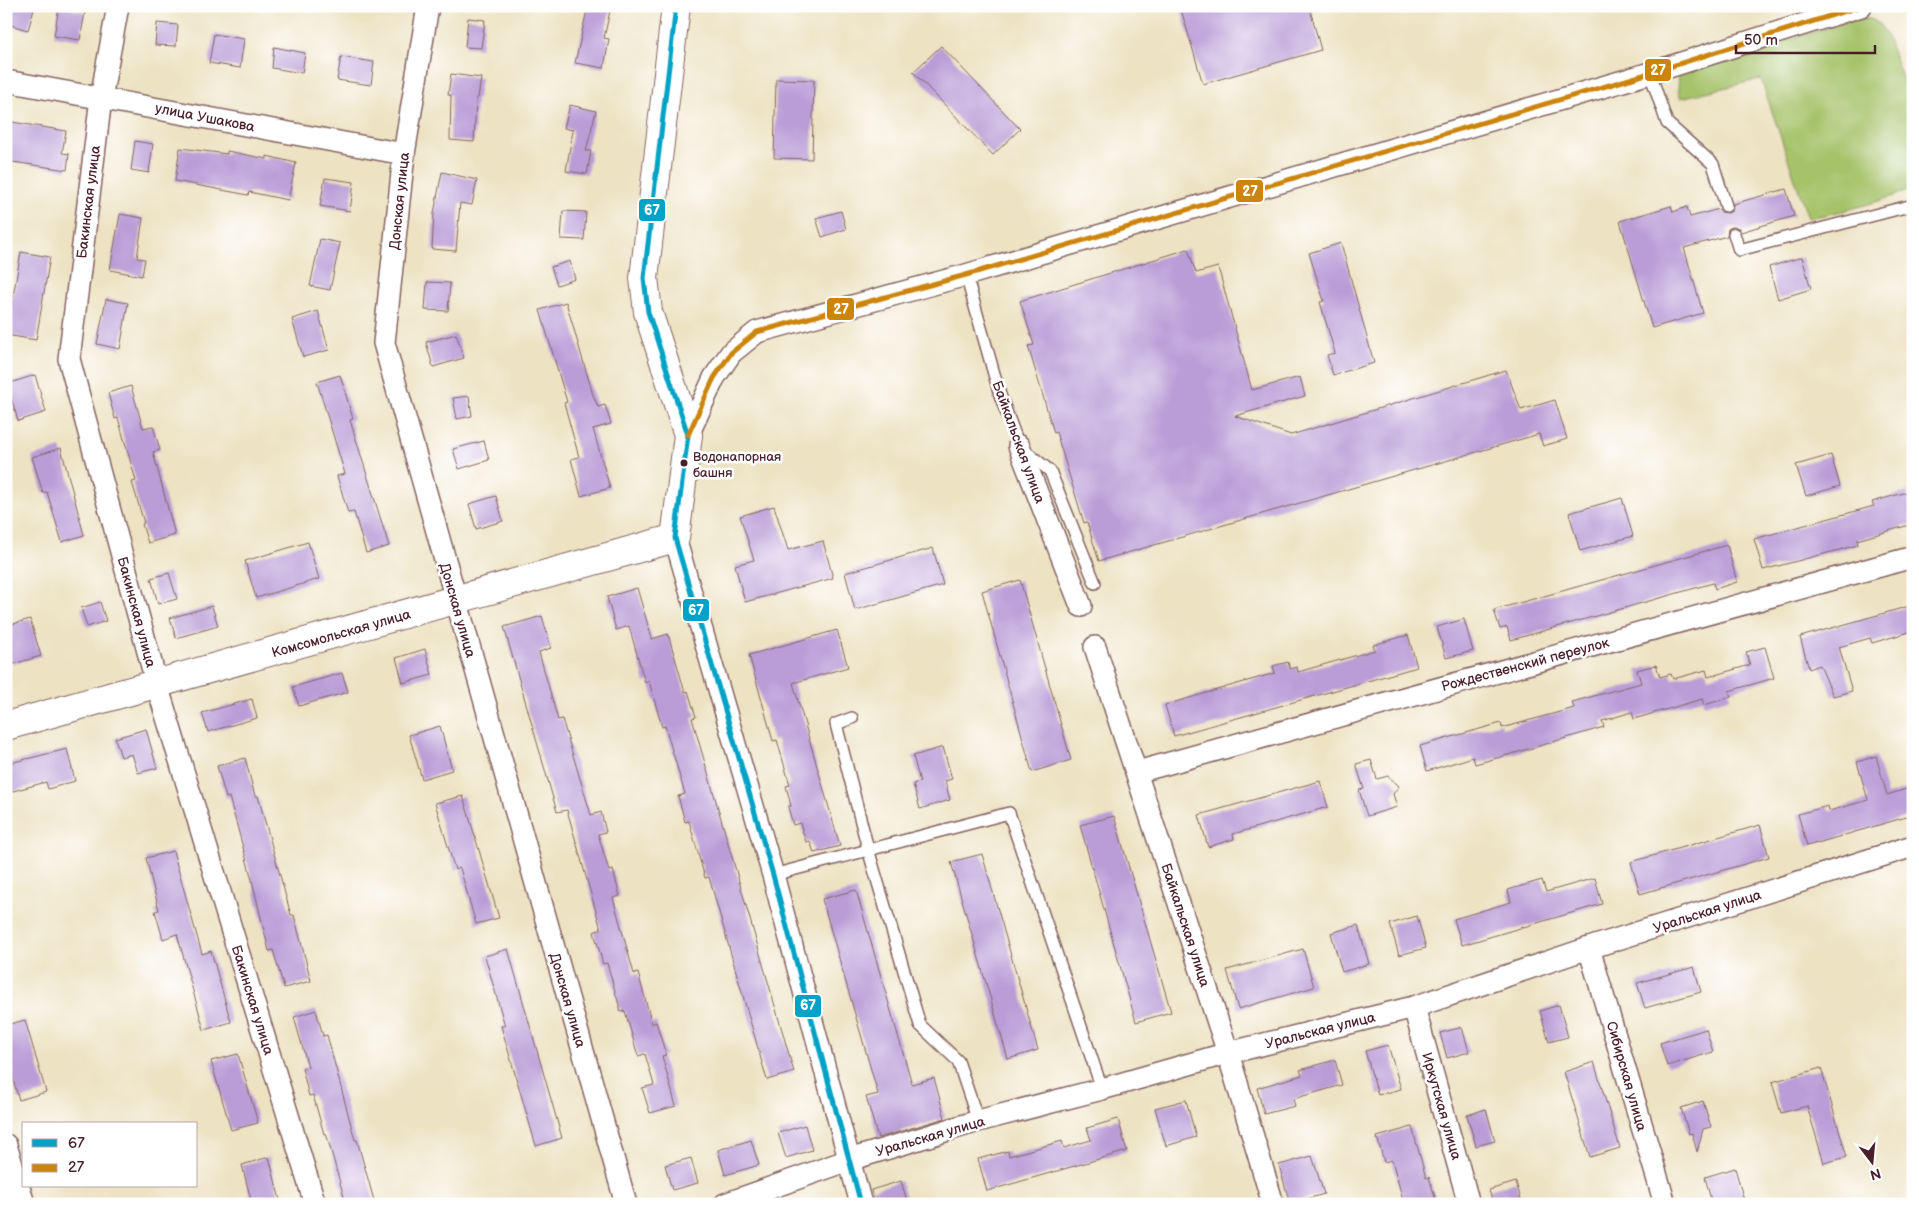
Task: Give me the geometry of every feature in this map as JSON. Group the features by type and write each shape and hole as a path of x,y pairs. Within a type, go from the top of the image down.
{"street":[{"name":"Бакинская улица","path":"118,6 101,98 69,359 157,685 315,1204"},
{"name":"Донская улица","path":"428,6 404,154 384,343 626,1204"},
{"path":"676,6 644,278 648,312 688,435"},
{"path":"861,1204 773,875 675,538 688,435 714,378 731,353 757,332 966,275 1650,73 1861,6"},
{"name":"улица Ушакова","path":"6,81 404,154"},
{"name":"Байкальская улица","path":"1020,446 1081,606"},
{"name":"Комсомольская улица","path":"6,726 675,538"},
{"name":"Рождественский переулок","path":"1137,772 1913,557"},
{"name":"Байкальская улица","path":"1095,647 1228,1053 1273,1204"},
{"name":"Уральская улица","path":"725,1204 849,1160 978,1121 1102,1089 1228,1053 1414,1008 1589,948 1913,846"},
{"name":"Сибирская улица","path":"1589,948 1665,1204"},
{"name":"Иркутская улица","path":"1414,1008 1470,1204"},
{"path":"6,1145 24,1204"}],"lane":[{"path":"1650,73 1667,124 1713,164 1726,206"},
{"path":"1734,234 1739,250 1913,205"},
{"name":"Байкальская улица","path":"966,275 1000,395 1020,446"},
{"path":"1020,446 1050,471 1095,584"},
{"path":"852,718 836,724 868,849 920,1025 958,1061 978,1121"},
{"path":"773,875 1009,813 1102,1089"}],"green space":[{"path":"1857,19 1870,19 1880,24 1887,37 1913,106 1913,189 1861,206 1808,218 1761,79 1681,98 1678,90 1679,74 1689,69"}],"building":[{"path":"6,6 35,6 28,30 6,24"},
{"path":"588,6 611,6 604,38 609,39 604,68 575,63"},
{"path":"1180,6 1309,6 1321,50 1203,84"},
{"path":"59,7 85,12 80,40 54,36"},
{"path":"468,18 485,20 481,48 465,47"},
{"path":"157,23 178,25 176,46 155,45"},
{"path":"214,34 244,39 240,68 209,63"},
{"path":"941,46 1020,129 993,155 913,72"},
{"path":"274,47 305,53 302,73 272,68"},
{"path":"341,57 374,62 371,85 337,80"},
{"path":"451,74 481,78 478,98 476,98 474,142 450,140 451,95 448,95"},
{"path":"776,79 814,80 812,159 774,158"},
{"path":"570,105 596,111 586,151 591,151 587,174 566,171 573,130 564,128"},
{"path":"6,121 66,131 62,153 69,154 67,170 6,161"},
{"path":"135,141 153,144 149,173 131,170"},
{"path":"180,148 227,154 227,151 267,159 267,156 296,163 288,200 249,192 248,195 175,181"},
{"path":"442,172 477,180 472,205 460,203 456,251 432,249 434,213"},
{"path":"325,178 354,182 350,211 320,206"},
{"path":"1786,189 1794,216 1741,232 1739,228 1732,227 1728,229 1727,236 1684,248 1703,313 1652,328 1620,221 1671,206 1673,212 1687,207 1690,217 1719,209 1721,212 1728,213 1732,211 1733,204"},
{"path":"563,211 586,212 584,240 561,239"},
{"path":"841,211 846,229 822,237 816,218"},
{"path":"120,214 143,218 137,258 145,259 142,276 110,270"},
{"path":"320,239 340,243 330,290 310,286"},
{"path":"1341,243 1374,363 1333,375 1327,355 1335,353 1320,302 1324,301 1309,253"},
{"path":"1188,249 1196,273 1218,267 1252,390 1300,377 1305,396 1235,416 1291,435 1506,370 1521,410 1555,400 1567,439 1543,446 1539,434 1099,561 1087,522 1084,523 1056,432 1054,433 1028,346 1034,345 1020,301"},
{"path":"21,252 50,257 36,340 6,335"},
{"path":"1802,257 1811,289 1778,299 1769,267"},
{"path":"570,261 575,279 557,285 551,267"},
{"path":"427,282 450,283 448,311 425,310"},
{"path":"106,299 128,303 120,349 97,344"},
{"path":"566,302 593,395 598,407 605,405 611,424 593,429 610,488 581,496 571,459 579,457 564,403 567,402 540,310"},
{"path":"318,311 329,350 303,357 292,319"},
{"path":"456,334 464,358 433,367 426,342"},
{"path":"35,375 46,412 18,421 7,384"},
{"path":"340,375 353,419 350,420 389,546 366,553 354,512 348,513 337,476 345,474 317,382"},
{"path":"131,386 143,428 153,426 160,450 153,452 175,535 148,543 132,482 136,481 118,418 115,419 108,393"},
{"path":"469,396 472,416 457,419 453,398"},
{"path":"484,441 489,460 459,469 453,449"},
{"path":"61,448 84,535 62,542 47,492 43,493 32,457"},
{"path":"1831,455 1840,486 1806,496 1796,465"},
{"path":"1907,492 1913,513 1913,524 1857,540 1858,545 1763,570 1754,539 1874,506 1872,502"},
{"path":"496,496 503,521 476,529 469,504"},
{"path":"1622,498 1633,536 1580,551 1569,513"},
{"path":"774,506 788,550 823,541 833,578 745,602 735,565 754,560 740,516"},
{"path":"308,542 319,579 256,598 245,561"},
{"path":"1727,545 1737,582 1715,589 1713,583 1511,640 1507,627 1500,629 1494,610"},
{"path":"933,548 943,585 855,610 845,573"},
{"path":"169,573 177,599 158,604 151,578"},
{"path":"1020,580 1071,760 1032,772 982,591"},
{"path":"637,588 652,639 668,634 685,692 688,691 696,717 692,718 794,1072 767,1080 709,877 705,878 689,821 685,822 678,796 685,794 665,726 662,727 649,681 645,683 629,626 616,630 607,597"},
{"path":"100,602 106,621 87,627 81,608"},
{"path":"1913,605 1913,631 1872,643 1870,638 1839,647 1852,691 1833,696 1820,665 1809,669 1800,637"},
{"path":"212,606 218,626 176,638 170,618"},
{"path":"542,616 551,648 539,652 558,720 562,719 591,815 601,812 606,832 598,834 609,871 613,870 620,896 613,898 634,974 638,973 652,1024 656,1022 666,1055 662,1056 676,1106 650,1113 642,1088 654,1085 645,1054 638,1056 625,1011 621,1012 607,963 603,964 594,932 601,929 567,810 557,812 504,627"},
{"path":"30,619 41,656 13,664 6,643 6,626"},
{"path":"1464,619 1473,651 1446,658 1437,627"},
{"path":"837,630 848,667 793,683 840,846 814,853 810,841 806,842 800,823 793,825 788,807 791,806 786,786 790,785 777,740 773,741 749,655"},
{"path":"1408,635 1417,667 1174,736 1165,705 1275,673 1273,666 1288,662 1290,669 1297,667 1298,672 1375,650 1373,645"},
{"path":"1765,647 1774,678 1729,691 1731,697 1704,705 1702,699 1634,719 1632,712 1602,721 1604,727 1508,755 1475,764 1473,757 1427,771 1420,746 1501,723 1502,728 1574,708 1572,702 1641,683 1637,670 1656,665 1660,677 1671,674 1673,679 1706,670 1708,677 1750,665 1746,652"},
{"path":"425,649 432,675 403,683 396,658"},
{"path":"342,673 348,692 299,706 293,687"},
{"path":"252,699 257,718 208,732 202,713"},
{"path":"440,726 452,770 422,779 409,735"},
{"path":"146,729 157,768 138,773 132,754 121,757 115,738"},
{"path":"943,747 952,779 945,781 950,800 920,809 913,784 920,782 913,756"},
{"path":"67,749 75,781 48,789 46,782 6,793 6,764"},
{"path":"1876,756 1887,795 1913,787 1913,815 1807,846 1798,814 1828,806 1829,811 1868,800 1857,762"},
{"path":"245,758 255,796 258,796 291,915 294,915 311,981 284,988 273,950 269,951 229,797 226,798 217,766"},
{"path":"1371,760 1377,779 1388,776 1399,786 1393,794 1397,807 1367,816 1359,790 1364,789 1356,764"},
{"path":"1320,781 1328,807 1233,834 1234,839 1208,847 1199,815"},
{"path":"463,796 499,918 476,924 460,868 455,870 435,803"},
{"path":"1114,816 1171,1012 1136,1022 1080,825"},
{"path":"1760,825 1769,857 1640,894 1631,862"},
{"path":"173,851 202,954 211,951 231,1022 204,1030 177,934 163,939 155,911 159,910 146,858"},
{"path":"982,854 1038,1050 1008,1059 951,862"},
{"path":"1595,878 1602,904 1462,945 1454,919 1511,902 1508,890 1542,880 1546,892"},
{"path":"856,890 912,1084 934,1078 945,1118 878,1138 866,1097 878,1094 822,899"},
{"path":"1417,916 1426,948 1399,955 1390,924"},
{"path":"1358,925 1369,964 1342,972 1331,933"},
{"path":"508,949 562,1138 536,1146 501,1026 505,1026 485,956"},
{"path":"1303,949 1314,987 1238,1009 1227,970"},
{"path":"1694,967 1701,992 1645,1008 1637,983"},
{"path":"1559,1005 1568,1037 1549,1042 1540,1011"},
{"path":"316,1010 323,1036 327,1035 355,1140 357,1140 375,1204 346,1204 313,1095 309,1096 302,1068 308,1067 294,1017"},
{"path":"25,1020 46,1092 19,1100 6,1055 6,1025"},
{"path":"1462,1027 1469,1052 1447,1058 1440,1033"},
{"path":"1706,1029 1713,1052 1667,1066 1660,1043"},
{"path":"1388,1045 1401,1089 1378,1095 1365,1051"},
{"path":"238,1054 258,1123 231,1130 211,1061"},
{"path":"1335,1060 1342,1085 1293,1099 1295,1106 1264,1114 1257,1088 1302,1075 1300,1070"},
{"path":"1594,1062 1620,1148 1590,1157 1564,1072"},
{"path":"1821,1068 1847,1157 1824,1163 1807,1106 1781,1113 1772,1082"},
{"path":"1186,1100 1196,1137 1166,1146 1155,1108"},
{"path":"1703,1101 1711,1127 1703,1129 1697,1152 1692,1133 1689,1134 1681,1108"},
{"path":"1486,1109 1495,1141 1476,1146 1467,1115"},
{"path":"1118,1119 1127,1151 987,1191 978,1159 1008,1151 1009,1156 1062,1141 1064,1148 1091,1140 1087,1128"},
{"path":"805,1125 812,1150 786,1158 778,1133"},
{"path":"1412,1127 1426,1178 1429,1177 1437,1204 1404,1204 1392,1160 1384,1162 1377,1137"},
{"path":"751,1140 759,1165 725,1175 718,1150"},
{"path":"1312,1156 1324,1194 1290,1204 1279,1165"},
{"path":"269,1157 281,1204 252,1204 242,1165"},
{"path":"691,1158 698,1183 672,1190 665,1165"},
{"path":"1735,1168 1745,1204 1712,1204 1705,1177"},
{"path":"901,1181 908,1204 875,1204 871,1190"},
{"path":"1516,1182 1522,1204 1493,1204 1489,1190"}],"transit line":[{"name":"67","path":"676,6 644,278 648,312 688,435 675,538 773,875 861,1204"},
{"name":"27","path":"688,435 714,378 731,353 757,332 966,275 1650,73 1861,6"}],"place":[{"name":"Водонапорная башня","path":"684,463"}]}
